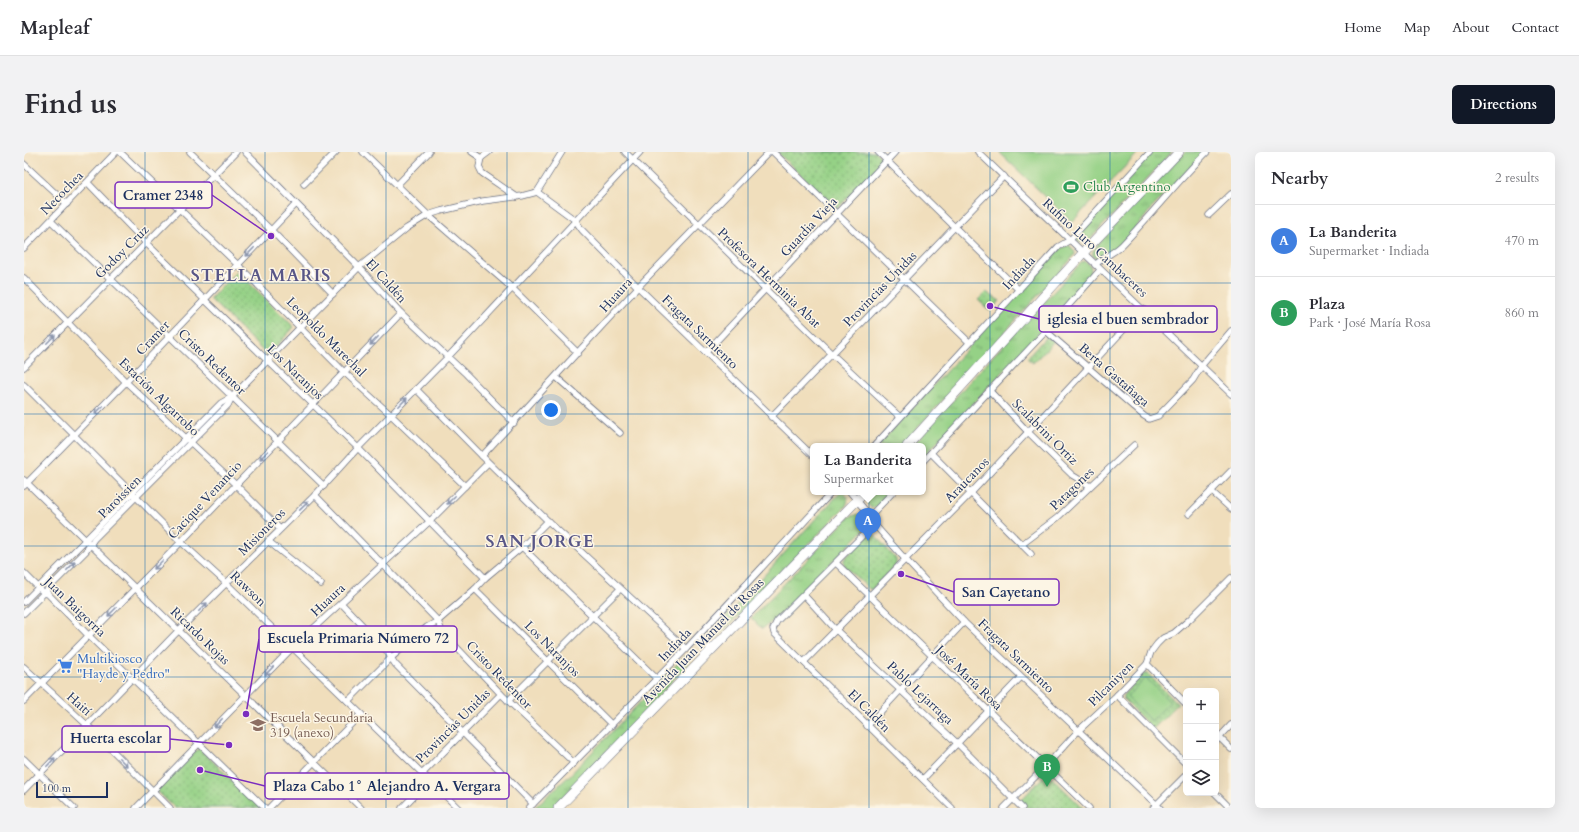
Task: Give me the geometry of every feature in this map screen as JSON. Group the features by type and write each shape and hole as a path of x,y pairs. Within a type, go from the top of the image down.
{"main road":[{"path":"910,443 1083,253 1178,152"},
{"name":"Avenida Juan Manuel de Rosas","path":"558,808 863,495"}],"street":[{"name":"Necochea","path":"24,248 88,183 116,152"},
{"name":"Leopoldo Marechal","path":"120,152 238,265 344,372 465,486"},
{"path":"190,152 271,230 333,294"},
{"name":"Godoy Cruz","path":"24,367 236,152"},
{"name":"El Caldén","path":"245,152 359,267 401,313 514,423"},
{"path":"304,184 336,152"},
{"path":"363,152 428,215 512,288 578,353"},
{"path":"396,185 429,152"},
{"path":"472,152 481,158"},
{"path":"489,152 481,158 479,166 482,173 517,197"},
{"path":"537,192 560,158 562,152"},
{"name":"Profesora Herminia Abat","path":"625,152 832,354 900,417"},
{"path":"575,220 640,152"},
{"name":"Huaura","path":"482,456 638,287 769,152"},
{"path":"773,152 970,342"},
{"path":"878,152 1019,290"},
{"name":"Guardia Vieja","path":"706,352 895,152"},
{"name":"Rufino Luro Cambaceres","path":"978,152 1231,394"},
{"name":"Indiada","path":"877,443 1058,247 1070,240 1150,152"},
{"path":"1095,265 1100,260 1118,249 1154,212 1183,176 1207,152"},
{"path":"24,164 67,204"},
{"name":"Provincias Unidas","path":"771,417 1004,176"},
{"name":"Los Naranjos","path":"88,183 146,243 358,448 485,578"},
{"name":"Paroissien","path":"24,602 38,587 87,542 94,539 134,495 188,441 228,405 232,397 267,360 359,267 396,236 428,215 483,201 517,197 537,192"},
{"name":"Fragata Sarmiento","path":"537,192 575,220 582,230 638,287 810,453"},
{"path":"1209,215 1231,194"},
{"name":"Cramer","path":"25,483 126,382 296,204"},
{"name":"Misioneros","path":"24,790 179,630 324,486 358,448 448,358 512,288 556,244 575,220"},
{"name":"Cristo Redentor","path":"51,221 324,486"},
{"path":"926,458 1100,270"},
{"name":"Estación Algarrobo","path":"24,278 126,382 235,484 280,529"},
{"name":"Araucanos","path":"804,662 871,596 905,559 970,494 1143,309"},
{"name":"Cacique Venancio","path":"24,701 181,542 235,484 401,313"},
{"name":"Berta Gastañaga","path":"1046,330 1087,368 1144,416 1153,419 1158,416 1193,380 1202,365 1231,331"},
{"path":"556,377 620,433"},
{"name":"Rawson","path":"24,385 181,542 226,583 458,808"},
{"path":"416,389 488,463 548,521 686,649"},
{"name":"Scalabrini Ortiz","path":"989,390 1028,432 1072,474 1090,486"},
{"name":"Patagones","path":"1021,545 1057,518 1134,445"},
{"path":"931,453 1031,554"},
{"name":"Huaura","path":"136,808 292,648 430,521 488,463"},
{"path":"1189,514 1231,471"},
{"name":"Ricardo Rojas","path":"25,483 179,630 361,808"},
{"path":"1211,491 1231,509"},
{"name":"Cristo Redentor","path":"315,495 438,621 442,632 501,694 574,763"},
{"name":"Indiada","path":"531,806 698,637 829,495"},
{"name":"Fragata Sarmiento","path":"853,495 870,516 874,524 964,622 1156,807"},
{"path":"870,516 890,495"},
{"path":"348,701 391,658 427,626 438,621 475,589 485,578 548,521"},
{"path":"804,595 874,524"},
{"name":"Paroissien","path":"24,613 86,550 87,542"},
{"path":"268,542 321,584"},
{"path":"522,546 657,679"},
{"name":"José María Rosa","path":"836,563 1089,808"},
{"name":"Juan Baigorria","path":"24,573 44,593 48,594 88,636 265,808"},
{"name":"Pilcaniyen","path":"1004,808 1078,731 1117,695 1147,664 1151,652 1157,644 1163,638 1174,633 1190,619 1231,578"},
{"name":"Los Naranjos","path":"475,589 612,725"},
{"name":"Provincias Unidas","path":"508,701 620,589"},
{"name":"El Caldén","path":"804,595 777,622 773,629 774,633 952,808"},
{"name":"Pablo Lejarraga","path":"804,595 836,630 957,743 1022,808"},
{"path":"341,602 387,651 395,664 531,806"},
{"path":"867,726 964,622"},
{"path":"698,637 712,650"},
{"path":"1147,664 1183,701"},
{"name":"Haití","path":"24,667 87,725 170,808"},
{"path":"923,780 1021,677"},
{"name":"Provincias Unidas","path":"422,774 501,694"},
{"path":"1117,695 1183,761"},
{"path":"269,808 361,714"},
{"path":"1219,735 1231,725"},
{"path":"1219,739 1231,749"},
{"path":"24,759 74,808"},
{"path":"1156,807 1183,778"},
{"name":"Provincias Unidas","path":"402,808 429,780"},
{"path":"1218,796 1230,808"}],"green space":[{"path":"777,152 875,152 884,160 837,209"},
{"name":"Club Argentino","path":"999,152 1139,152 1072,222"},
{"path":"1151,152 1172,152 1090,239 1084,242 1078,242 1076,238 1077,235"},
{"path":"1185,152 1205,152 1120,244 1113,250 1098,258 1093,256 1093,251 1117,222"},
{"path":"1069,245 1074,250 1075,254 904,443 881,443 986,328 1061,248"},
{"path":"1085,261 1090,265 1091,269 1089,277 1076,294 926,454 926,443 915,443 990,359 1082,262"},
{"path":"237,271 294,327 268,356 210,299"},
{"path":"986,292 1000,301 990,311 978,300"},
{"path":"1047,336 1054,341 1033,363 1027,358"},
{"path":"838,495 847,496 848,498 845,507 712,642 707,641 707,635"},
{"path":"870,495 887,495 876,507 872,508 868,505 868,498"},
{"path":"859,514 866,520 866,528 774,620 762,629 751,618 849,517"},
{"path":"869,534 874,534 896,559 896,565 873,589 869,589 844,565 844,559"},
{"path":"685,656 689,657 690,661 588,772 552,808 534,808 569,776"},
{"path":"1143,674 1148,674 1178,704 1153,729 1123,699 1123,695"},
{"path":"1146,678 1170,702 1151,721 1127,697"},
{"path":"199,748 261,808 175,808 157,791"},
{"path":"1047,773 1083,808 1028,808 1020,801"}],"place":[{"name":"Club Argentino","path":"1071,187"},
{"name":"Cramer 2348","path":"271,236"},
{"name":"iglesia el buen sembrador","path":"990,306"},
{"name":"La Banderita","path":"868,541"},
{"name":"San Cayetano","path":"901,574"},
{"name":"Multikiosco \"Hayde y Pedro\"","path":"65,666"},
{"name":"Escuela Primaria Número 72","path":"246,714"},
{"name":"Escuela Secundaria 319 (anexo)","path":"258,725"},
{"name":"Huerta escolar","path":"229,745"},
{"name":"Plaza Cabo 1° Alejandro A. Vergara","path":"200,770"},
{"name":"Plaza","path":"1047,787"}],"district":[{"name":"STELLA MARIS","path":"261,275"},
{"name":"SAN JORGE","path":"540,541"}]}
